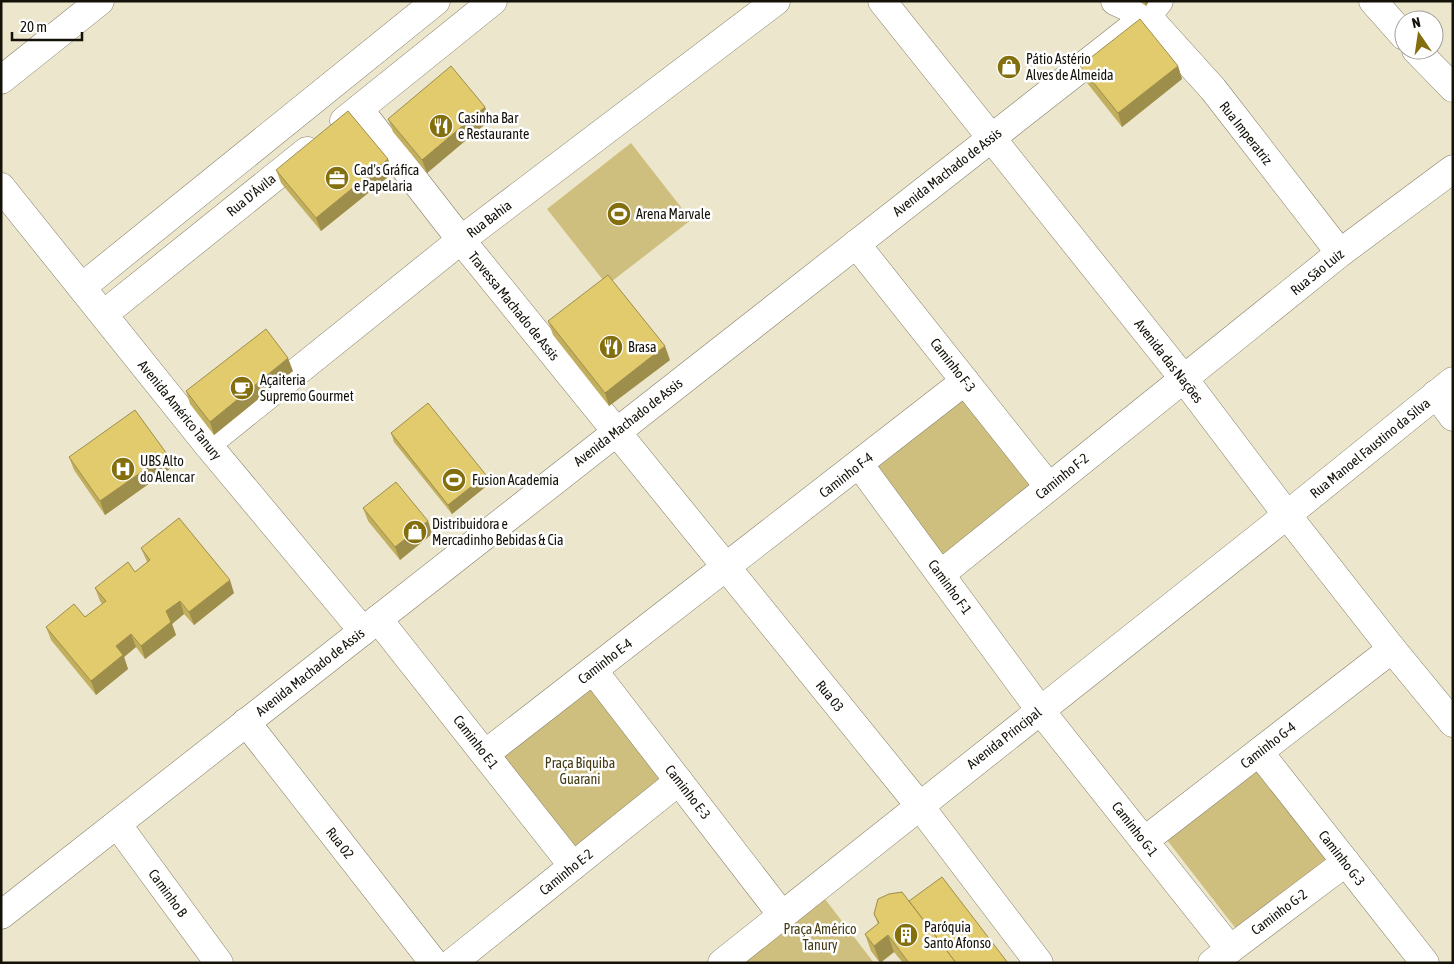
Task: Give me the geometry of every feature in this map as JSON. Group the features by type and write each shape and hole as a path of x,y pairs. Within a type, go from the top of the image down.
{"street":[{"path":"1,80 100,1"},
{"path":"82,287 436,1"},
{"name":"Rua D'Ávila","path":"104,314 493,1"},
{"name":"Rua Bahia","path":"207,444 461,240 776,1"},
{"name":"Avenida das Nações","path":"882,1 1184,379 1392,650 1453,723"},
{"path":"1115,1 1153,9"},
{"path":"1373,1 1394,25"},
{"name":"Avenida Machado de Assis","path":"1,915 1153,9"},
{"name":"Rua Imperatriz","path":"1153,9 1212,89 1340,254"},
{"path":"1426,60 1453,88"},
{"name":"Travessa Machado de Assis","path":"359,109 461,240 616,432"},
{"path":"293,117 317,142"},
{"name":"Rua São Luiz","path":"1184,379 1340,254 1453,169"},
{"name":"Avenida Américo Tanury","path":"1,187 207,444 371,625"},
{"name":"Caminho F-3","path":"856,244 1049,487"},
{"name":"Caminho F-2","path":"940,574 1184,379"},
{"name":"Caminho F-4","path":"726,568 965,381"},
{"path":"1444,387 1453,417"},
{"name":"Rua Manoel Faustino da Silva","path":"1287,515 1444,387"},
{"name":"Rua 03","path":"616,432 919,805 1039,963"},
{"name":"Caminho F-1","path":"859,464 1040,710"},
{"name":"Avenida Principal","path":"722,963 1287,515"},
{"name":"Caminho E-4","path":"485,754 726,568"},
{"name":"Caminho E-1","path":"371,625 485,754 573,866"},
{"name":"Caminho G-4","path":"1144,841 1392,650"},
{"name":"Caminho E-3","path":"593,670 782,915"},
{"name":"Caminho G-1","path":"1040,710 1144,841 1221,956"},
{"name":"Rua 02","path":"246,722 434,963"},
{"name":"Caminho G-3","path":"1260,752 1426,963"},
{"name":"Caminho E-2","path":"452,963 679,781"},
{"name":"Caminho B","path":"117,824 219,963"},
{"name":"Caminho G-2","path":"1221,956 1346,862"}],"green space":[{"name":"Arena Marvale","path":"631,143 691,220 607,285 547,209"},
{"path":"970,390 1043,485 942,562 869,467"},
{"name":"Praça Biquiba Guarani","path":"592,684 668,779 570,857 494,761"},
{"path":"1264,766 1337,860 1240,934 1167,840"},
{"name":"Praça Américo Tanury","path":"825,899 874,963 744,963"}],"building":[{"path":"1140,19 1178,66 1118,113 1080,66"},
{"name":"Casinha Bar e Restaurante","path":"451,66 485,107 422,160 388,119"},
{"name":"Cad's Gráfica e Papelaria","path":"348,111 388,159 316,218 276,170"},
{"name":"Brasa","path":"608,275 665,346 605,393 548,321"},
{"name":"Açaiteria Supremo Gourmet","path":"266,329 288,358 210,422 186,391"},
{"path":"428,403 486,475 448,505 391,433"},
{"name":"UBS Alto do Alencar","path":"135,410 167,454 100,501 69,457"},
{"path":"396,482 428,521 395,547 363,508"},
{"path":"179,518 230,580 189,612 180,601 166,611 171,622 141,646 131,634 116,646 123,655 91,681 46,627 74,604 85,617 106,601 95,588 128,562 135,572 150,560 141,548"},
{"path":"942,877 1008,963 956,963 909,901"},
{"name":"Paróquia Santo Afonso","path":"902,892 956,963 909,963 888,935 874,946 865,934 879,923 874,914 878,899 889,894"}],"place":[{"name":"Pátio Astério Alves de Almeida","path":"1009,67"},
{"name":"Casinha Bar e Restaurante","path":"441,126"},
{"name":"Cad's Gráfica e Papelaria","path":"337,178"},
{"name":"Arena Marvale","path":"619,214"},
{"name":"Brasa","path":"611,347"},
{"name":"Açaiteria Supremo Gourmet","path":"242,388"},
{"name":"UBS Alto do Alencar","path":"123,469"},
{"name":"Fusion Academia","path":"454,480"},
{"name":"Distribuidora e Mercadinho Bebidas & Cia","path":"415,532"},
{"name":"Paróquia Santo Afonso","path":"906,935"}]}
